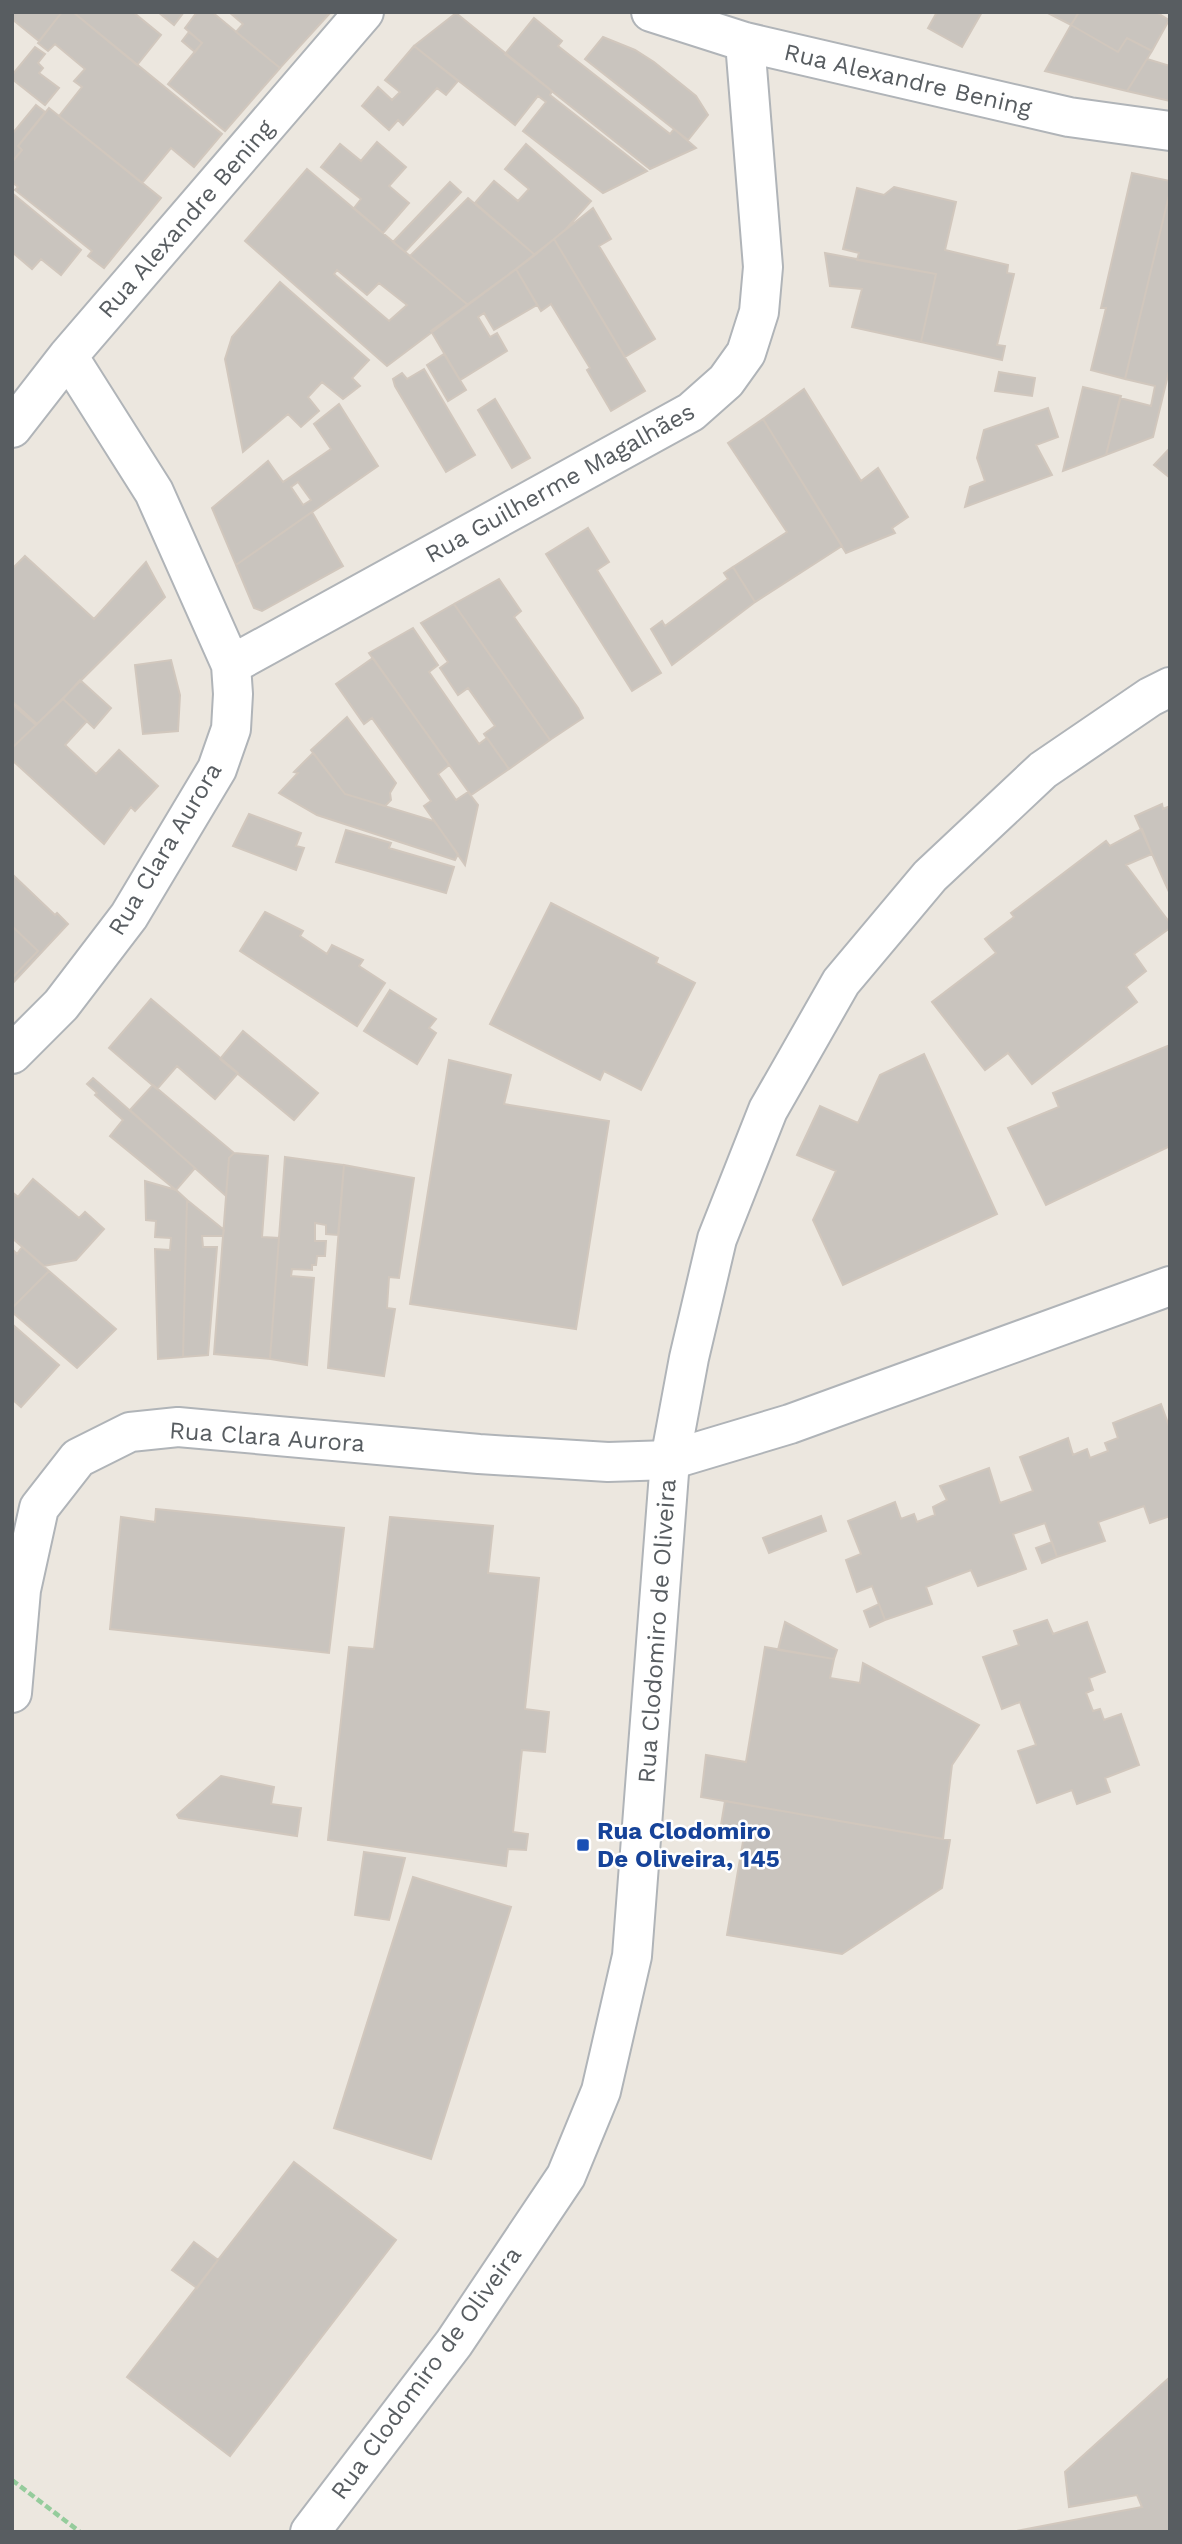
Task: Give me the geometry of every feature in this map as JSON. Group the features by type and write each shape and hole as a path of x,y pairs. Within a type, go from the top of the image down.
{"street":[{"name":"Rua Alexandre Bening","path":"12,428 68,356 364,12"},
{"name":"Rua Alexandre Bening","path":"651,12 745,42 1069,117 1170,131"},
{"name":"Rua Guilherme Magalhães","path":"231,665 691,412 726,382 746,353 759,312 763,267 745,42"},
{"name":"Rua Clara Aurora","path":"12,1054 61,1004 129,916 217,769 231,729 231,665 154,492 68,356"},
{"path":"670,1460 689,1358 717,1239 768,1110 841,982 930,876 1043,769 1150,697 1170,687"},
{"name":"Rua Clodomiro de Oliveira","path":"310,2532 454,2343 566,2176 601,2091 632,1956 670,1460 790,1424 1170,1286"},
{"name":"Rua Clara Aurora","path":"12,1693 21,1590 39,1508 78,1458 130,1432 178,1426 479,1454 608,1462 670,1460"}],"path":[{"path":"12,2480 80,2532"}],"building":[{"path":"12,12 62,12 39,41 12,19"},
{"path":"62,12 73,12 222,134 194,167 171,148 142,183 59,116 82,87 74,81 85,69 55,44 48,51 38,43"},
{"path":"73,12 133,12 161,35 137,65"},
{"path":"158,12 184,12 174,25"},
{"path":"197,12 212,12 280,68 225,131 168,84 202,43 185,28"},
{"path":"229,12 331,12 280,68 236,32 243,24"},
{"path":"937,12 982,12 962,47 928,28"},
{"path":"1046,12 1079,12 1071,25"},
{"path":"1079,12 1156,12 1169,20 1152,51 1127,38 1118,52 1071,25"},
{"path":"456,13 552,91 550,95 647,171 603,193 523,131 546,102 538,96 515,125 414,46"},
{"path":"534,18 562,41 558,46 670,134 674,129 696,148 650,169 505,54"},
{"path":"1071,25 1118,52 1127,38 1152,51 1127,91 1045,71"},
{"path":"189,32 202,43 195,52 182,41"},
{"path":"603,37 635,50 654,62 696,96 708,115 688,140 585,59"},
{"path":"414,46 458,81 446,95 437,88 403,125 398,120 389,130 362,106 378,87 392,100 400,92 385,80"},
{"path":"35,47 45,54 38,63 43,68 39,73 59,88 45,105 12,79 12,75"},
{"path":"1147,59 1170,66 1170,101 1127,91"},
{"path":"36,105 45,112 18,146 22,150 12,162 12,134"},
{"path":"49,108 161,198 104,268 88,256 92,251 15,190 18,187 12,182 12,162 22,150 18,146"},
{"path":"377,142 406,167 389,186 409,203 383,233 354,208 361,199 321,167 340,144 361,161"},
{"path":"526,144 591,201 566,229 535,255 475,203 494,181 518,201 529,189 505,169"},
{"path":"307,169 468,305 387,366 245,241","holes":["337,270 367,295 379,283 407,305 389,321 334,274"]},
{"path":"1132,173 1170,181 1170,191 1125,379 1091,370 1106,308 1101,308"},
{"path":"450,182 461,192 405,252 393,242"},
{"path":"894,187 956,202 945,250 1008,265 1007,273 1014,274 997,345 1005,346 1002,360 921,342 936,274 857,260 859,253 843,249 857,188 884,195"},
{"path":"1170,191 1170,367 1153,437 1106,455 1120,398 1151,406 1155,386 1125,379"},
{"path":"12,193 81,250 61,275 41,259 32,269 12,252"},
{"path":"468,198 535,255 468,305 410,256"},
{"path":"593,208 611,239 599,246 655,339 625,357 554,239"},
{"path":"554,239 645,391 611,411 587,370 590,368 551,304 541,311 516,269"},
{"path":"825,253 936,274 921,342 852,327 862,289 830,286"},
{"path":"516,269 537,305 494,330 484,313 478,317 490,337 497,333 507,351 460,380 431,331"},
{"path":"280,282 369,360 352,378 360,386 343,399 322,382 308,397 319,411 301,427 288,414 243,452 225,359 232,337"},
{"path":"444,354 466,390 448,401 427,365"},
{"path":"424,369 475,455 446,472 393,379 402,373 407,379"},
{"path":"999,372 1035,378 1032,396 995,391"},
{"path":"1083,387 1121,396 1106,455 1063,471"},
{"path":"804,389 861,481 878,468 908,517 892,528 895,533 846,553 763,419"},
{"path":"495,399 530,458 512,468 478,410"},
{"path":"339,404 378,466 236,565 212,508 268,461 283,482 331,449 314,424","holes":["298,482 311,500 303,505 291,487"]},
{"path":"1048,408 1058,437 1036,445 1052,475 965,507 970,487 985,481 977,458 984,430"},
{"path":"763,419 842,546 755,602 733,567 787,532 728,443"},
{"path":"1170,448 1170,478 1154,465"},
{"path":"312,512 343,566 262,611 254,608 236,565"},
{"path":"588,528 609,562 597,570 661,673 632,691 546,554"},
{"path":"25,556 94,619 146,562 165,597 37,724 12,701 12,569"},
{"path":"733,567 755,602 672,665 651,629 662,621 665,626 728,579 724,573"},
{"path":"499,579 521,611 514,617 583,718 550,740 454,604"},
{"path":"454,604 550,740 509,769 484,734 495,726 468,688 458,695 440,668 448,662 421,623"},
{"path":"413,628 438,665 429,672 479,744 487,738 509,769 471,795 369,653"},
{"path":"373,658 449,765 438,774 456,800 468,792 478,805 465,865 424,806 431,801 372,718 364,724 336,684"},
{"path":"171,660 180,695 178,731 143,734 135,665"},
{"path":"80,680 111,708 94,728 63,699"},
{"path":"63,699 87,721 65,745 96,774 119,750 158,786 135,811 131,807 104,844 12,760 12,748"},
{"path":"12,704 36,725 12,748"},
{"path":"347,717 396,783 390,793 391,800 385,806 345,794 311,750"},
{"path":"313,753 345,794 434,821 458,854 455,860 317,815 279,793 298,773 294,772"},
{"path":"1162,804 1163,809 1170,806 1170,894 1135,816"},
{"path":"249,814 301,833 296,846 304,848 296,870 233,846"},
{"path":"1142,829 1152,854 1126,865 1170,923 1170,928 1134,954 1146,971 1126,987 1137,1002 1032,1084 1008,1053 985,1070 932,1002 996,953 985,939 1014,917 1011,913 1106,841 1110,846"},
{"path":"346,830 391,843 389,848 454,867 446,893 336,862"},
{"path":"12,874 68,924 12,984 12,978 38,951 12,926"},
{"path":"551,903 658,958 656,963 695,983 641,1090 604,1071 600,1080 490,1024"},
{"path":"265,912 303,931 300,936 327,954 332,945 363,960 359,966 385,983 357,1026 240,951"},
{"path":"12,926 38,951 12,978"},
{"path":"390,990 436,1019 429,1028 436,1033 417,1064 364,1031"},
{"path":"151,999 238,1073 215,1099 177,1066 157,1089 109,1048"},
{"path":"243,1031 318,1093 294,1120 220,1059"},
{"path":"1170,1045 1170,1146 1046,1205 1008,1128 1059,1107 1053,1093"},
{"path":"924,1054 997,1214 843,1285 813,1220 836,1171 797,1155 820,1106 858,1123 880,1075"},
{"path":"449,1060 511,1075 504,1104 609,1121 576,1329 410,1304"},
{"path":"93,1078 195,1168 176,1190 110,1136 123,1120 95,1095 97,1093 87,1084"},
{"path":"153,1085 234,1153 229,1158 226,1196 130,1110"},
{"path":"234,1153 268,1156 262,1237 279,1238 270,1359 214,1354 229,1158"},
{"path":"285,1157 344,1165 338,1235 326,1234 326,1225 315,1223 315,1241 326,1241 325,1256 317,1256 312,1270 292,1269 291,1276 314,1278 307,1365 270,1359"},
{"path":"344,1165 414,1178 399,1278 389,1277 387,1308 395,1309 384,1376 328,1368"},
{"path":"33,1179 79,1218 85,1212 104,1229 76,1260 44,1266 12,1238 12,1192 18,1197"},
{"path":"145,1181 176,1190 187,1200 183,1357 158,1359 155,1249 170,1250 171,1238 155,1237 156,1221 146,1220"},
{"path":"187,1200 224,1230 223,1236 202,1236 203,1247 217,1247 208,1355 183,1357"},
{"path":"22,1247 49,1271 12,1308 12,1249 17,1254"},
{"path":"49,1271 116,1329 77,1368 12,1312 12,1308"},
{"path":"12,1324 59,1365 21,1407 12,1399"},
{"path":"1161,1404 1170,1429 1170,1516 1150,1523 1144,1506 1098,1522 1105,1541 1057,1557 1045,1523 1013,1534 1026,1569 978,1586 971,1570 926,1587 932,1604 885,1620 872,1586 857,1592 846,1560 861,1554 848,1521 895,1502 901,1519 914,1514 917,1522 935,1515 933,1507 947,1500 940,1486 989,1468 1000,1503 1033,1491 1020,1457 1068,1438 1073,1455 1087,1449 1090,1458 1108,1451 1105,1443 1118,1438 1113,1423"},
{"path":"156,1509 344,1528 329,1653 110,1629 121,1517 155,1522"},
{"path":"821,1516 826,1531 769,1553 763,1538"},
{"path":"390,1517 493,1526 488,1573 539,1578 525,1709 549,1712 545,1752 522,1750 513,1832 528,1834 526,1850 508,1849 506,1866 328,1840 349,1647 374,1649"},
{"path":"1052,1542 1057,1557 1042,1563 1036,1548"},
{"path":"879,1604 885,1620 870,1627 864,1611"},
{"path":"1047,1620 1053,1634 1087,1622 1105,1672 1089,1678 1093,1690 1086,1693 1093,1711 1100,1709 1104,1720 1121,1714 1139,1765 1105,1778 1110,1792 1077,1804 1072,1790 1037,1803 1018,1751 1036,1745 1020,1702 1002,1709 983,1657 1019,1645 1014,1631"},
{"path":"785,1622 837,1650 834,1659 778,1650"},
{"path":"765,1647 834,1659 830,1678 860,1683 863,1663 979,1725 952,1765 943,1839 701,1797 706,1755 746,1762"},
{"path":"221,1776 274,1787 271,1804 301,1808 297,1836 179,1818 177,1815"},
{"path":"725,1801 950,1840 942,1888 842,1954 727,1935 745,1830 721,1825"},
{"path":"364,1852 405,1858 389,1920 355,1915"},
{"path":"413,1877 511,1907 431,2159 334,2128"},
{"path":"294,2162 396,2240 230,2456 127,2377"},
{"path":"194,2242 218,2260 197,2288 172,2270"},
{"path":"1170,2377 1170,2532 1011,2532 1142,2507 1137,2495 1069,2507 1065,2472"}],"place":[{"name":"Rua Clodomiro De Oliveira, 145","path":"583,1845"}]}
